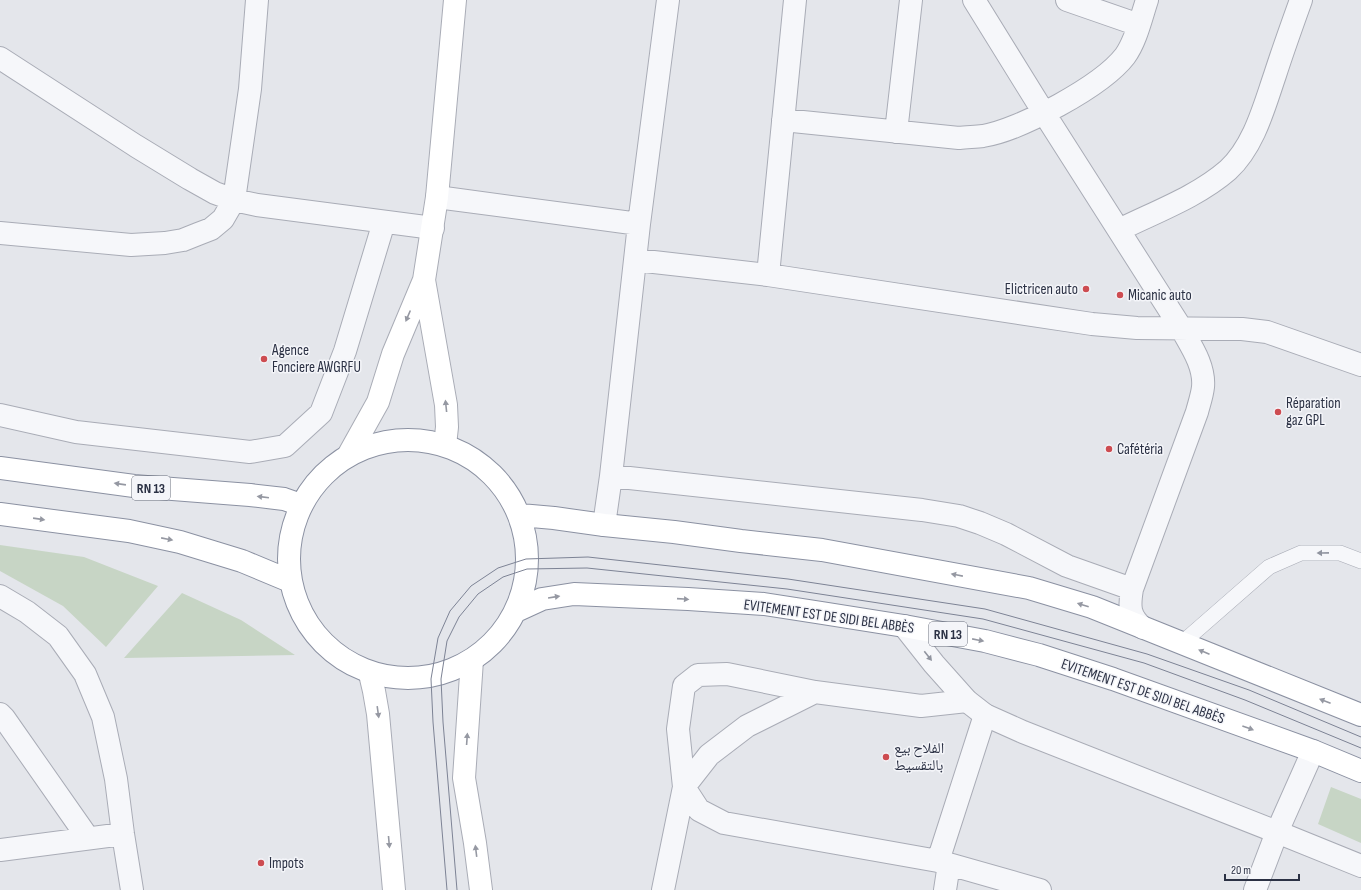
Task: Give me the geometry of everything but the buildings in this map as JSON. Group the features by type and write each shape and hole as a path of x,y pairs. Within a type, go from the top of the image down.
{"main road":[{"path":"349,454 378,402 393,354 424,280 438,198 455,0"},
{"path":"424,280 446,405 447,427 445,445"},
{"path":"396,440 421,440 445,445 464,453 482,465 498,479 510,496 520,515 526,559 526,582 518,610 501,636 472,660 431,679 398,680 370,674 332,653 304,621 290,581 288,555 292,529 301,505 322,476 349,454 372,445 396,440"},
{"name":"RN 13","path":"0,468 134,486 284,499 301,505"},
{"path":"0,514 129,531 180,542 242,561 290,581"},
{"path":"520,515 822,550 1029,588 1092,607 1361,715"},
{"name":"EVITEMENT EST DE SIDI BEL ABBÈS","path":"518,610 542,599 574,594 628,595 764,604 904,626 985,641 1039,655 1113,679 1313,751 1361,771"},
{"path":"472,660 464,778 481,890"},
{"path":"370,674 378,714 394,890"}],"street":[{"path":"0,233 131,245 165,243 182,240 211,229 223,218 234,200 250,89 257,0"},
{"path":"604,525 611,476 639,224 668,0"},
{"path":"768,274 795,0"},
{"path":"896,132 911,0"},
{"path":"974,0 1181,328 1198,360 1203,386 1201,399 1132,589 1129,606 1136,622 1143,628"},
{"path":"1067,0 1138,25"},
{"path":"783,120 959,138 983,136 1004,130 1044,113 1100,80 1114,68 1126,55 1132,44 1147,0"},
{"path":"1119,230 1200,189 1229,169 1239,157 1247,145 1261,115 1301,0"},
{"path":"0,58 190,179 234,200 257,205 433,228"},
{"path":"438,198 639,224"},
{"path":"0,415 76,432 250,452 285,446 321,413 345,351 384,222"},
{"path":"636,260 768,274 1092,324 1137,328 1242,329 1267,332 1361,365"},
{"path":"611,476 922,510 959,516 1006,534 1067,566 1132,589"},
{"path":"0,596 27,612 58,636 85,674 103,717 116,779 132,890"},
{"path":"904,626 934,664 968,701 984,715 1023,732 1361,866"},
{"path":"663,890 684,786 678,729 684,686 698,675 727,674 814,692 921,706 968,701"},
{"path":"684,786 709,755 747,726 814,692"},
{"path":"0,714 88,838"},
{"path":"945,890 943,862 984,715"},
{"path":"1255,890 1277,832 1313,751"},
{"path":"684,786 699,810 724,823 943,862 1040,890"},
{"path":"0,850 123,834"}],"lane":[{"path":"1182,643 1269,567 1301,553 1340,553 1361,561"}],"green space":[{"path":"0,545 84,557 158,586 106,647 63,606 0,571"},
{"path":"182,593 241,620 295,655 124,658"},
{"path":"1331,787 1361,799 1361,843 1318,824"}],"tram line":[{"path":"447,890 433,722 431,679 438,638 450,611 471,586 498,568 526,559 588,557 788,579 985,609 1147,654 1249,690 1361,737"},
{"path":"457,890 443,722 441,679 447,641 459,617 478,594 503,577 527,569 587,568 787,589 983,619 1144,663 1245,700 1361,748"}],"place":[{"name":"Elictricen auto","path":"1086,289"},
{"name":"Micanic auto","path":"1120,295"},
{"name":"Agence Fonciere AWGRFU","path":"264,359"},
{"name":"Réparation gaz GPL","path":"1278,412"},
{"name":"Cafétéria","path":"1109,449"},
{"name":"الفلاح بيع بالتقسيط","path":"886,757"},
{"name":"Impots","path":"261,863"}]}
